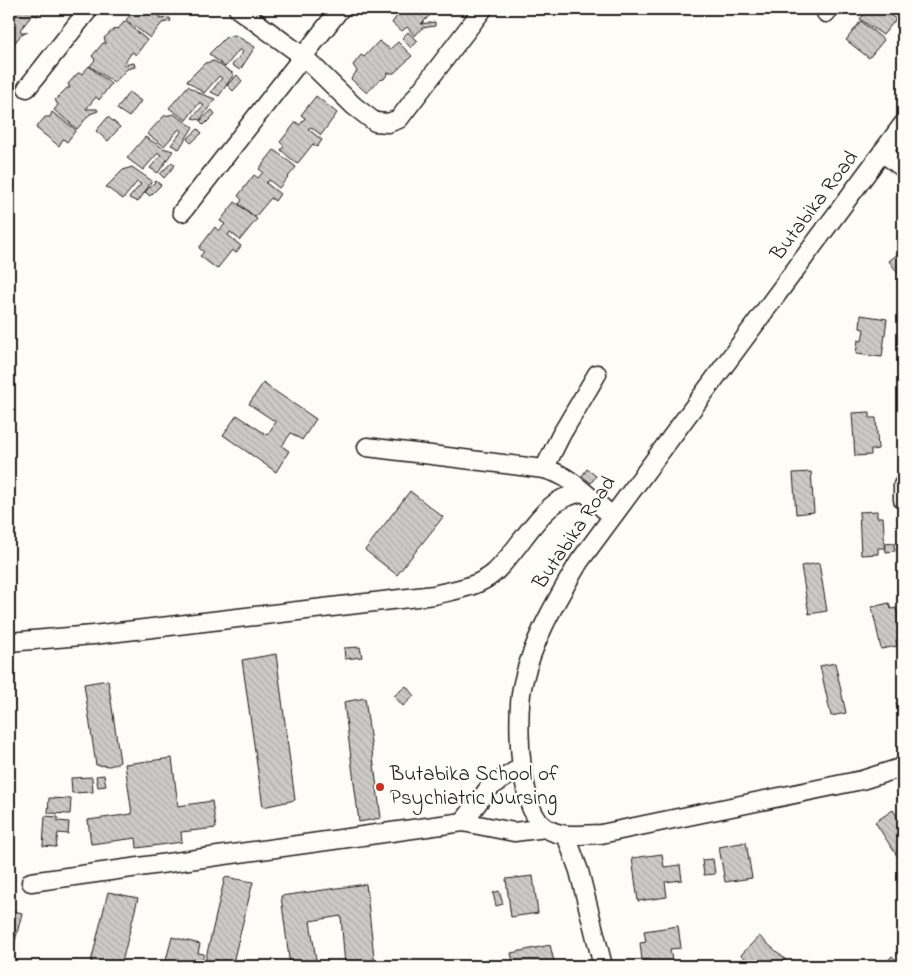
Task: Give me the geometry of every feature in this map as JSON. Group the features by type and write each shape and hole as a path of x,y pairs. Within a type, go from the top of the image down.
{"street":[{"path":"28,88 89,9"},
{"path":"238,9 304,57 354,106 375,122 388,123 399,119 484,9"},
{"path":"182,212 340,9"},
{"name":"Butabika Road","path":"546,828 536,818 521,767 520,716 523,683 534,649 550,612 578,562 903,124"},
{"path":"882,152 903,168"},
{"path":"544,469 561,435 597,374"},
{"path":"367,447 558,472 568,478 612,516"},
{"path":"903,485 903,500"},
{"path":"9,642 93,635 279,614 434,595 466,588 494,573 555,503 583,492"},
{"path":"463,822 489,788 521,767"},
{"path":"30,882 463,822 514,832 546,828 566,835 601,834 862,780 903,767"},
{"path":"566,835 579,871 602,966"}],"building":[{"path":"9,9 43,9 37,16 33,14 20,30 21,32 28,32 21,35 12,46 9,44"},
{"path":"166,9 158,19 170,18 171,21 162,23 150,38 126,20 131,14 127,10"},
{"path":"396,9 433,9 435,10 421,24 435,22 435,26 422,28 415,36 407,27 402,31 392,23 397,16 393,13"},
{"path":"868,9 880,9 896,19 883,35 860,19"},
{"path":"125,21 147,40 136,55 132,52 123,65 134,63 135,67 127,69 114,83 90,66 95,60 92,56 103,43 106,43 104,38 115,28 118,29"},
{"path":"861,21 884,40 869,58 846,40"},
{"path":"408,32 418,41 411,48 402,38"},
{"path":"235,35 255,47 240,70 232,65 243,52 240,49 225,67 209,54 226,37"},
{"path":"379,41 390,49 398,42 412,56 394,73 388,73 384,79 379,80 367,93 351,79 357,71 353,65 361,55 364,57"},
{"path":"214,61 234,74 219,96 211,92 222,78 219,76 204,93 187,81 205,63"},
{"path":"89,66 111,84 99,100 96,97 86,109 97,109 98,111 90,114 77,129 54,110 58,105 55,100 67,88 70,88 68,84 78,73 82,74"},
{"path":"237,75 242,81 233,91 227,85"},
{"path":"188,86 199,93 215,99 200,120 192,118 204,105 200,102 186,120 169,108"},
{"path":"129,92 141,101 129,117 117,109"},
{"path":"316,96 337,113 321,135 311,127 308,129 322,140 317,147 313,144 297,164 281,150 284,146 280,142 296,122 300,125 305,118 301,115"},
{"path":"212,110 215,114 204,125 200,121"},
{"path":"52,112 76,130 67,142 63,139 59,146 36,128 45,117 50,117"},
{"path":"174,114 193,127 179,149 171,145 182,131 179,129 164,146 147,134 164,116"},
{"path":"108,117 120,127 108,141 96,131"},
{"path":"198,129 202,133 191,143 187,139"},
{"path":"145,137 163,148 173,151 158,173 150,168 161,155 158,153 143,170 127,158"},
{"path":"274,150 296,167 279,188 269,180 266,183 280,194 275,201 271,198 255,217 239,204 242,200 238,196 254,175 258,178 263,172 259,169"},
{"path":"172,162 175,165 164,178 160,174"},
{"path":"132,167 152,181 138,202 129,198 141,184 137,182 123,199 106,187 123,170"},
{"path":"156,181 161,185 150,196 145,192"},
{"path":"235,202 257,219 240,240 230,232 228,235 241,246 236,253 232,250 217,269 200,256 204,252 199,248 215,227 219,231 225,224 220,221"},
{"path":"903,250 903,280 889,261"},
{"path":"861,315 887,319 882,357 856,354 858,340 862,341 864,329 860,328"},
{"path":"263,383 316,419 302,440 291,433 282,446 289,451 276,472 223,435 237,415 267,435 276,422 249,404"},
{"path":"870,412 870,418 876,418 878,449 871,450 871,455 855,456 852,413"},
{"path":"587,469 596,476 591,483 582,476"},
{"path":"811,472 814,512 796,514 793,473"},
{"path":"410,491 443,517 397,575 365,550"},
{"path":"877,511 877,517 883,517 885,548 878,548 878,554 861,555 859,512"},
{"path":"894,543 895,551 886,552 885,544"},
{"path":"819,563 827,611 809,614 801,566"},
{"path":"889,603 891,609 896,608 903,639 896,640 897,646 881,649 872,607"},
{"path":"360,647 362,657 345,659 344,648"},
{"path":"276,654 295,800 263,807 242,660"},
{"path":"835,663 846,713 831,716 820,666"},
{"path":"108,680 120,762 110,766 96,765 84,684"},
{"path":"406,686 414,696 403,706 394,696"},
{"path":"365,698 381,818 359,822 344,702"},
{"path":"903,701 903,727 896,703"},
{"path":"172,758 178,806 212,801 216,828 181,832 182,842 137,848 136,838 91,844 88,820 132,814 125,764"},
{"path":"104,775 106,786 98,787 96,776"},
{"path":"92,777 93,792 72,793 71,778"},
{"path":"49,798 71,799 70,814 48,813"},
{"path":"893,810 903,826 903,865 875,822"},
{"path":"45,816 58,817 58,821 69,822 68,834 58,833 56,847 43,846"},
{"path":"746,842 752,878 725,882 719,847"},
{"path":"662,854 664,867 680,865 682,880 665,882 667,897 638,901 632,858"},
{"path":"713,859 715,874 704,875 702,860"},
{"path":"533,876 538,913 511,917 506,879"},
{"path":"225,877 253,882 232,966 204,966"},
{"path":"366,884 375,966 345,966 341,916 310,921 317,966 290,966 281,896"},
{"path":"499,891 503,904 496,906 493,893"},
{"path":"108,892 138,898 121,966 90,966"},
{"path":"9,910 22,913 9,966"},
{"path":"678,926 681,948 670,949 673,966 650,966 649,959 642,960 640,943 646,942 644,931"},
{"path":"759,936 786,960 781,966 754,966 741,955"},
{"path":"172,937 200,944 198,953 204,954 201,963 196,962 195,966 165,964"},
{"path":"550,945 555,966 514,966 511,953"},
{"path":"892,956 902,966 889,966 886,963"}],"place":[{"name":"Butabika School of Psychiatric Nursing","path":"380,787"}]}
